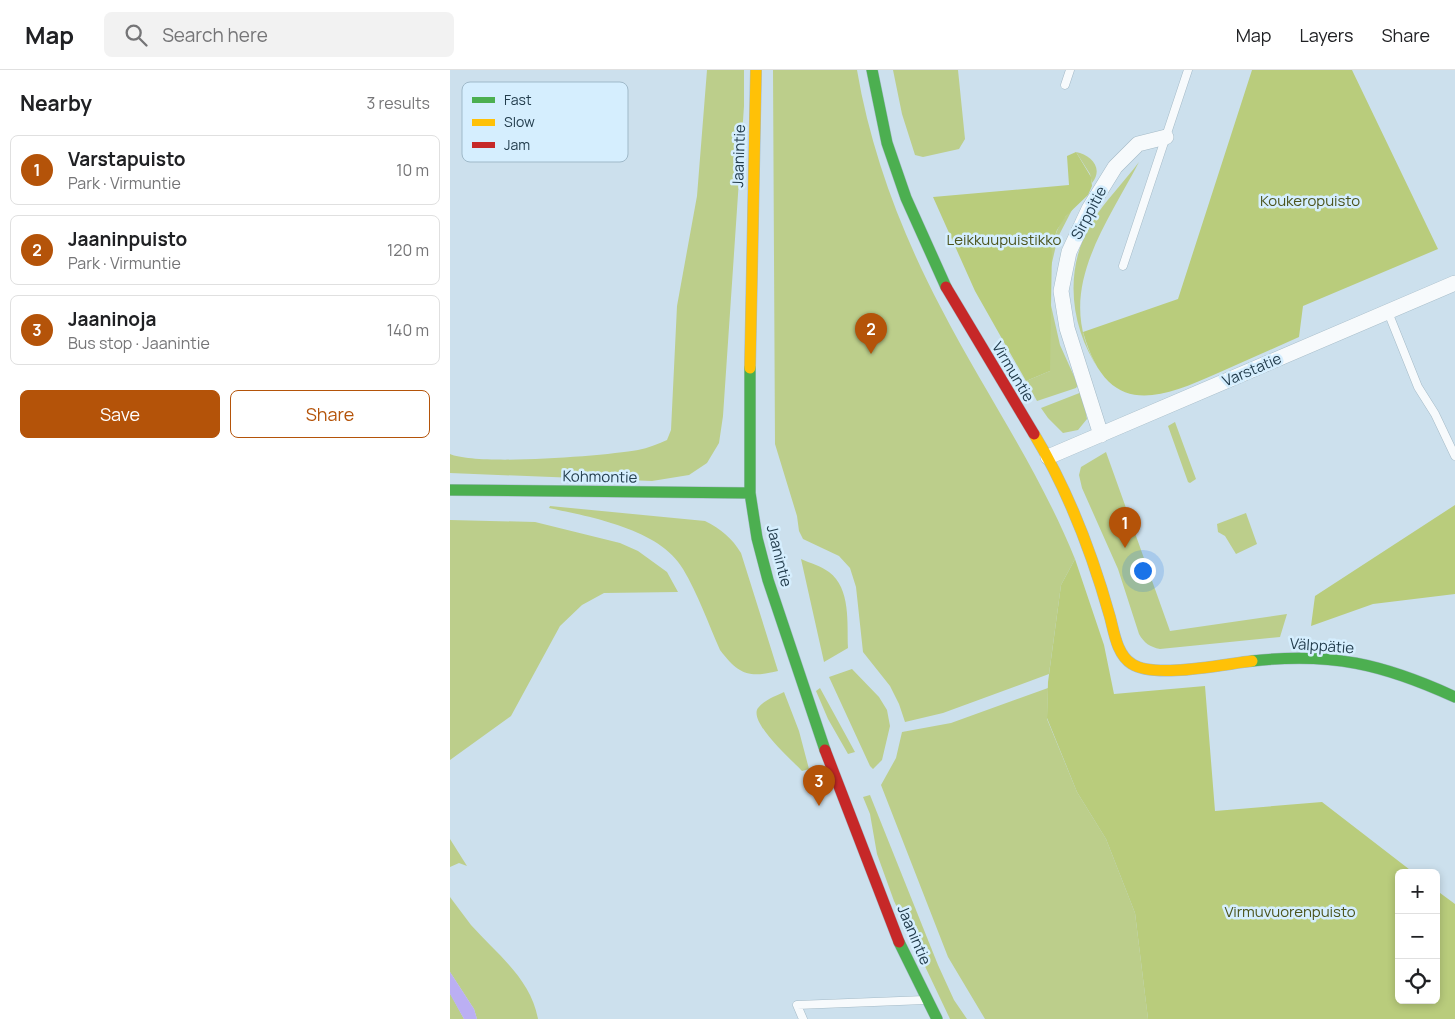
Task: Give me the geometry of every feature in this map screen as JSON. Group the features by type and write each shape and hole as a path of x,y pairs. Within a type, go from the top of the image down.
{"street":[{"name":"Jaanintie","path":"756,70 751,254 750,493 757,538 768,580 812,717 900,947 937,1019"},
{"name":"Virmuntie","path":"872,70 887,144 906,198 929,252 952,299 1048,457 1069,499 1085,542 1118,648 1131,664 1152,671"},
{"name":"Sirppitie","path":"1101,435 1067,328 1061,291 1069,252 1089,209 1115,167 1138,144 1166,137"},
{"name":"Varstatie","path":"1048,457 1455,283"},
{"name":"Kohmontie","path":"450,490 750,493"},
{"name":"Välppätie","path":"1152,671 1307,657 1347,661 1384,668 1455,697"}],"lane":[{"path":"1065,85 1070,70"},
{"path":"1123,266 1188,70"},
{"path":"1388,312 1418,387 1435,414 1455,456"},
{"path":"803,1019 797,1006 927,1000"}],"green space":[{"path":"707,70 744,70 744,106 723,416 719,443 707,463 689,475 652,481 450,473 450,454 464,458 541,459 638,450 667,440 671,430 677,306 697,196"},
{"path":"773,70 857,70 879,162 913,251 958,340 1045,494 1075,559 1061,585 1049,674 943,713 905,722 890,686 863,652 856,587 850,568 839,556 803,539 799,531 797,516 775,444"},
{"path":"893,70 958,70 965,139 959,149 923,157 915,155 902,114"},
{"name":"Koukeropuisto","path":"1252,70 1352,70 1438,249 1303,306 1299,337 1218,373 1173,391 1153,395 1136,395 1119,390 1105,378 1093,359 1083,332 1178,299"},
{"path":"1076,152 1087,156 1094,163 1097,172 1092,183 1090,174"},
{"name":"Leikkuupuistikko","path":"1076,152 1091,177 1092,186 1088,195 1066,216 1057,230 1052,245 1050,371 1026,381 975,291 933,197 1069,185 1067,156"},
{"path":"1139,162 1098,238 1088,264 1082,290 1080,316 1086,343 1100,371 1082,336 1077,317 1074,298 1074,278 1077,259 1083,240 1092,222"},
{"path":"1073,208 1058,237 1050,271 1051,253 1055,237 1062,222"},
{"path":"1050,301 1060,345 1078,385 1076,388 1037,401 1026,381 1050,371"},
{"path":"1082,392 1087,419 1078,430 1063,433 1041,408"},
{"path":"1175,422 1196,479 1190,483 1188,482 1168,426"},
{"path":"1106,452 1170,631 1287,614 1280,637 1160,649 1150,646 1143,640 1139,634 1118,569 1082,488 1079,475 1081,467"},
{"path":"1455,505 1455,594 1373,604 1311,626 1315,596"},
{"path":"550,506 705,521 716,527 730,538 741,553 778,671 752,674 733,665 720,650 698,598 683,569 672,555 658,544 642,534 623,527 549,508"},
{"path":"1246,513 1257,544 1236,554 1225,536 1218,532 1217,524"},
{"path":"450,520 535,522 620,543 638,551 667,572 678,592 604,593 582,605 560,626 511,716 450,760"},
{"path":"801,559 829,572 841,587 844,597 848,648 824,662"},
{"name":"Virmuvuorenpuisto","path":"1075,559 1104,645 1114,694 1205,686 1215,811 1322,802 1409,869 1395,869 1395,1004 1440,1004 1440,893 1455,904 1455,1019 1148,1019 1135,913 1106,839 1077,792 1047,718 1048,682 1061,585"},
{"path":"852,669 879,697 887,710 890,726 882,760 873,769 829,677"},
{"path":"820,688 855,752 848,754 828,719 816,691"},
{"path":"1048,688 1047,719 1077,792 1106,839 1135,913 1148,1019 985,1019 948,957 881,785 896,758 902,732 951,723"},
{"path":"784,692 799,731 809,769 802,771 772,741 759,722 757,714 758,708 763,703"},
{"path":"870,795 938,965 954,1000 967,1019 950,1019 894,901 877,854 870,814 863,797"},
{"path":"450,839 467,866 459,863 450,867"},
{"path":"450,897 471,925 521,979 534,1005 538,1019 477,1019 474,1009 450,972"},
{"path":"451,995 464,1019 450,1019"}],"shaded area":[{"path":"450,972 474,1009 477,1019 464,1019 450,994"}],"traffic: fast":[{"path":"872,70 887,143 906,198 946,287"},
{"path":"750,368 750,493 757,538 768,580 825,750"},
{"path":"450,490 750,493"},
{"path":"1252,661 1307,658 1356,663 1404,676 1455,697"},
{"path":"899,942 937,1019"}],"traffic: slow":[{"path":"750,368 756,70"},
{"path":"1034,434 1058,477 1078,522 1095,569 1117,643 1127,660 1143,668 1157,670 1190,669 1252,661"}],"traffic: jam":[{"path":"946,287 1034,434"},
{"path":"825,750 899,942"}],"place":[{"name":"Jaaninpuisto","path":"871,354"},
{"name":"Varstapuisto","path":"1125,548"},
{"name":"Jaaninoja","path":"819,806"}]}
